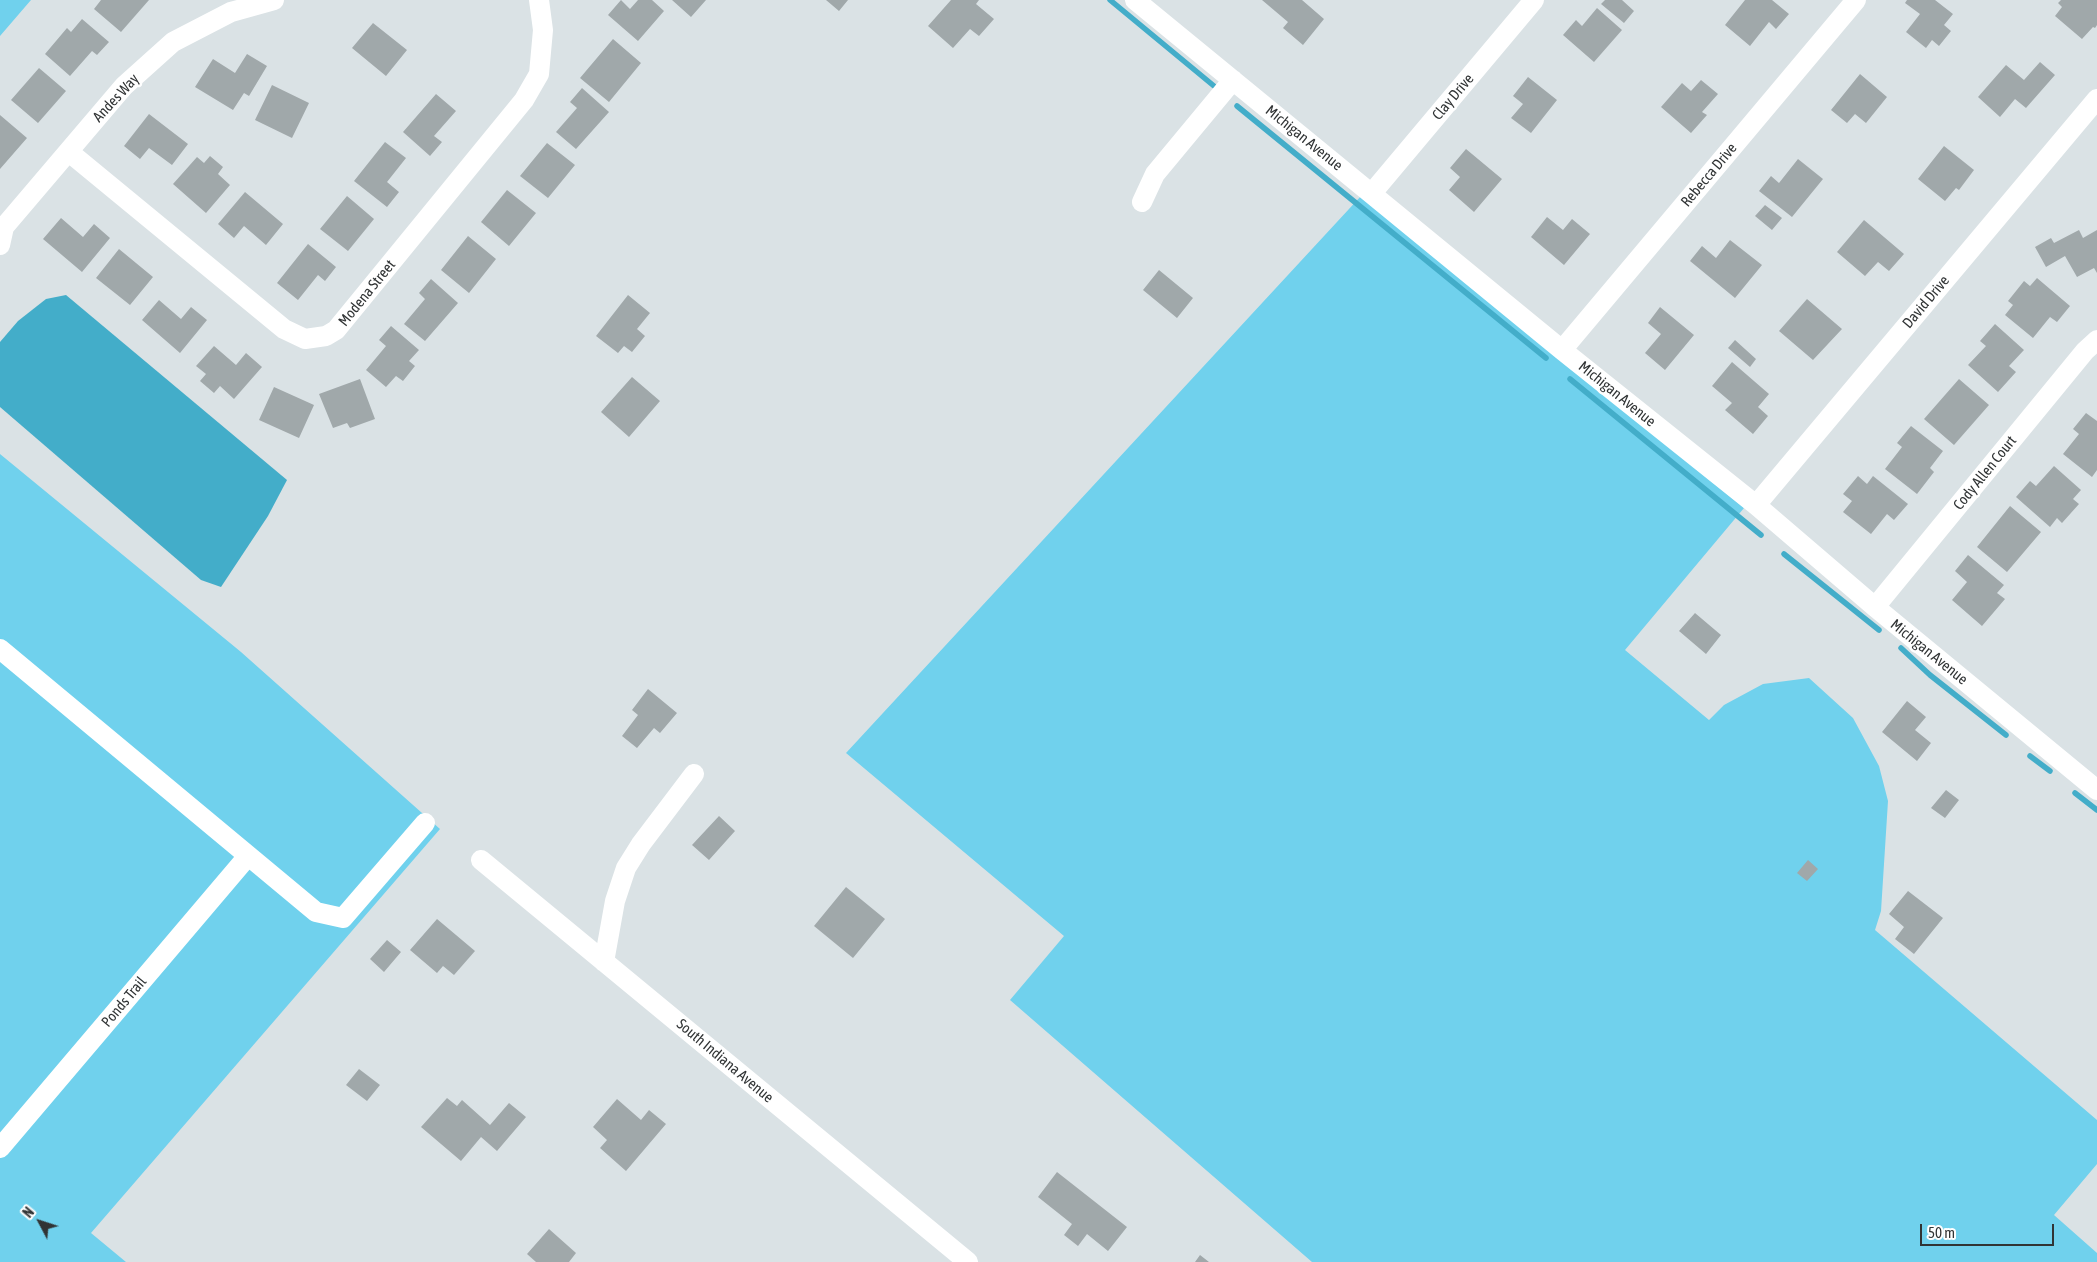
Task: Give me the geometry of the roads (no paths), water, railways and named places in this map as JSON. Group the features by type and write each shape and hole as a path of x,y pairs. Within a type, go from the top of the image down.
{"street":[{"name":"Andes Way","path":"0,245 4,227 124,86 173,42 231,12 274,0"},
{"name":"Modena Street","path":"69,152 284,329 305,339 326,336 336,330 524,100 539,74 543,30 539,0"},
{"name":"Michigan Avenue","path":"1135,0 1562,350 1756,505 1875,607 2097,790"},
{"name":"Clay Drive","path":"1372,193 1534,0"},
{"name":"Rebecca Drive","path":"1562,350 1856,0"},
{"path":"1142,202 1155,174 1234,80"},
{"name":"David Drive","path":"1756,505 2097,98"},
{"name":"Cody Allen Court","path":"1875,607 2085,351 2097,340"},
{"path":"0,649 316,912 343,918 425,823"},
{"path":"604,962 615,901 626,868 641,844 694,774"},
{"name":"Ponds Trail","path":"0,1148 248,856"},
{"name":"South Indiana Avenue","path":"481,860 968,1262"}],"waterway":[{"path":"1110,0 1214,86"},
{"path":"1237,106 1546,358"},
{"path":"1570,379 1761,535"},
{"path":"1784,554 1879,630"},
{"path":"1901,648 1930,675 2006,735"},
{"path":"2030,756 2050,771"},
{"path":"2075,793 2097,810"}]}
